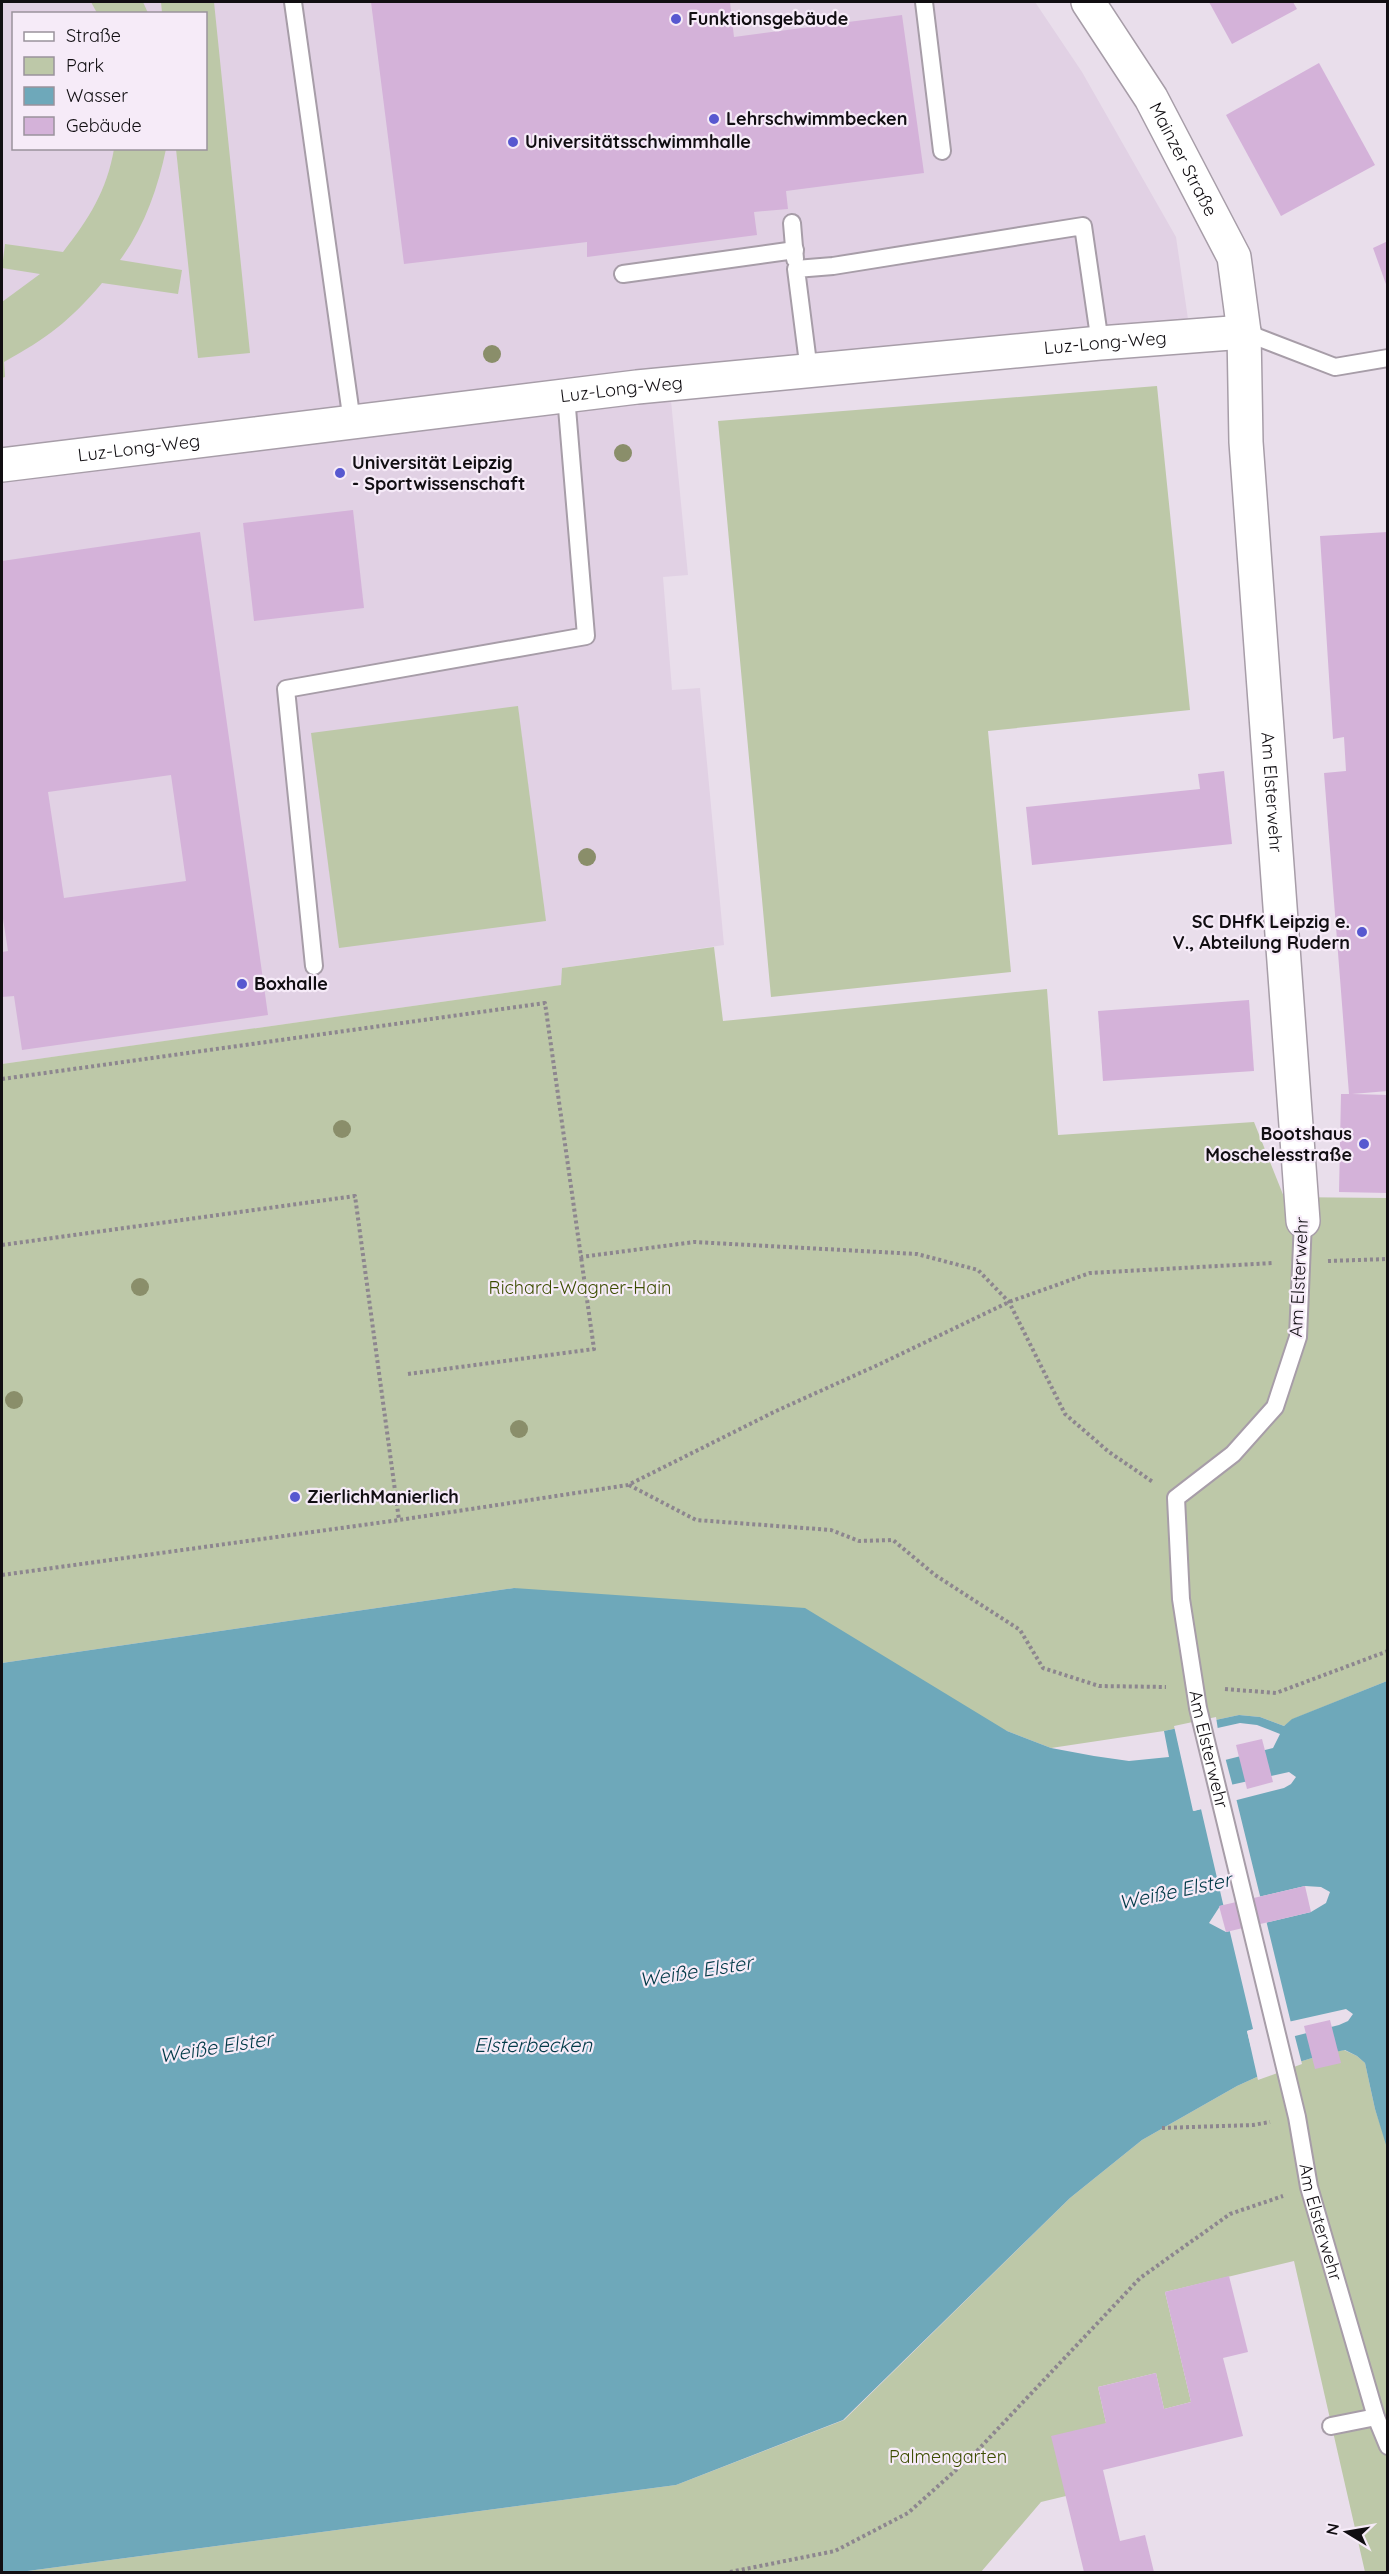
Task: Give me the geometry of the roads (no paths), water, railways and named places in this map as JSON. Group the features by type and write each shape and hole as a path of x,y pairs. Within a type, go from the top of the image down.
{"street":[{"name":"Mainzer Straße","path":"1088,2 1151,98 1234,257 1244,332"},
{"name":"Luz-Long-Weg","path":"2,465 566,396 1100,343 1244,332"},
{"name":"Am Elsterwehr","path":"1244,332 1246,442 1303,1221"}],"lane":[{"path":"293,2 352,422"},
{"path":"924,2 942,151"},
{"path":"792,223 809,371"},
{"path":"796,269 833,266 1083,226 1100,343"},
{"path":"623,274 795,250"},
{"path":"1244,332 1335,367 1388,358"},
{"path":"314,966 286,689 586,636 566,396"},
{"name":"Am Elsterwehr","path":"1303,1221 1298,1338 1275,1407 1233,1454 1176,1498 1181,1599 1198,1708 1296,2113 1309,2187 1376,2417 1388,2446"},
{"path":"1331,2426 1376,2417"}],"water":[{"name":"Elsterbecken","path":"514,1588 805,1608 1007,1731 1051,1748 1129,1761 1169,1757 1164,1731 1239,1715 1260,1717 1284,1726 1292,1719 1387,1681 1387,2148 1375,2109 1365,2063 1345,2050 1270,2071 1237,2086 1142,2140 1070,2198 843,2420 676,2485 20,2572 2,2572 2,1663","holes":["1240,1723 1257,1725 1280,1734 1273,1748 1185,1770 1177,1737","1289,1772 1296,1777 1284,1788 1194,1811 1190,1794","1305,1886 1321,1887 1330,1892 1326,1903 1311,1912 1226,1932 1209,1923 1220,1906","1346,2009 1353,2014 1348,2021 1339,2025 1251,2047 1247,2031"]}],"place":[{"name":"Funktionsgebäude","path":"676,19"},
{"name":"Lehrschwimmbecken","path":"714,119"},
{"name":"Universitätsschwimmhalle","path":"513,142"},
{"name":"Universität Leipzig - Sportwissenschaft","path":"340,473"},
{"name":"SC DHfK Leipzig e. V., Abteilung Rudern","path":"1362,932"},
{"name":"Boxhalle","path":"242,984"},
{"name":"Bootshaus Moschelesstraße","path":"1364,1144"},
{"name":"ZierlichManierlich","path":"295,1497"}],"park label":[{"name":"Richard-Wagner-Hain","path":"580,1288"},
{"name":"Palmengarten","path":"948,2457"}],"water label":[{"name":"Weiße Elster","path":"1175,1891"},
{"name":"Weiße Elster","path":"696,1971"},
{"name":"Weiße Elster","path":"216,2047"}]}
